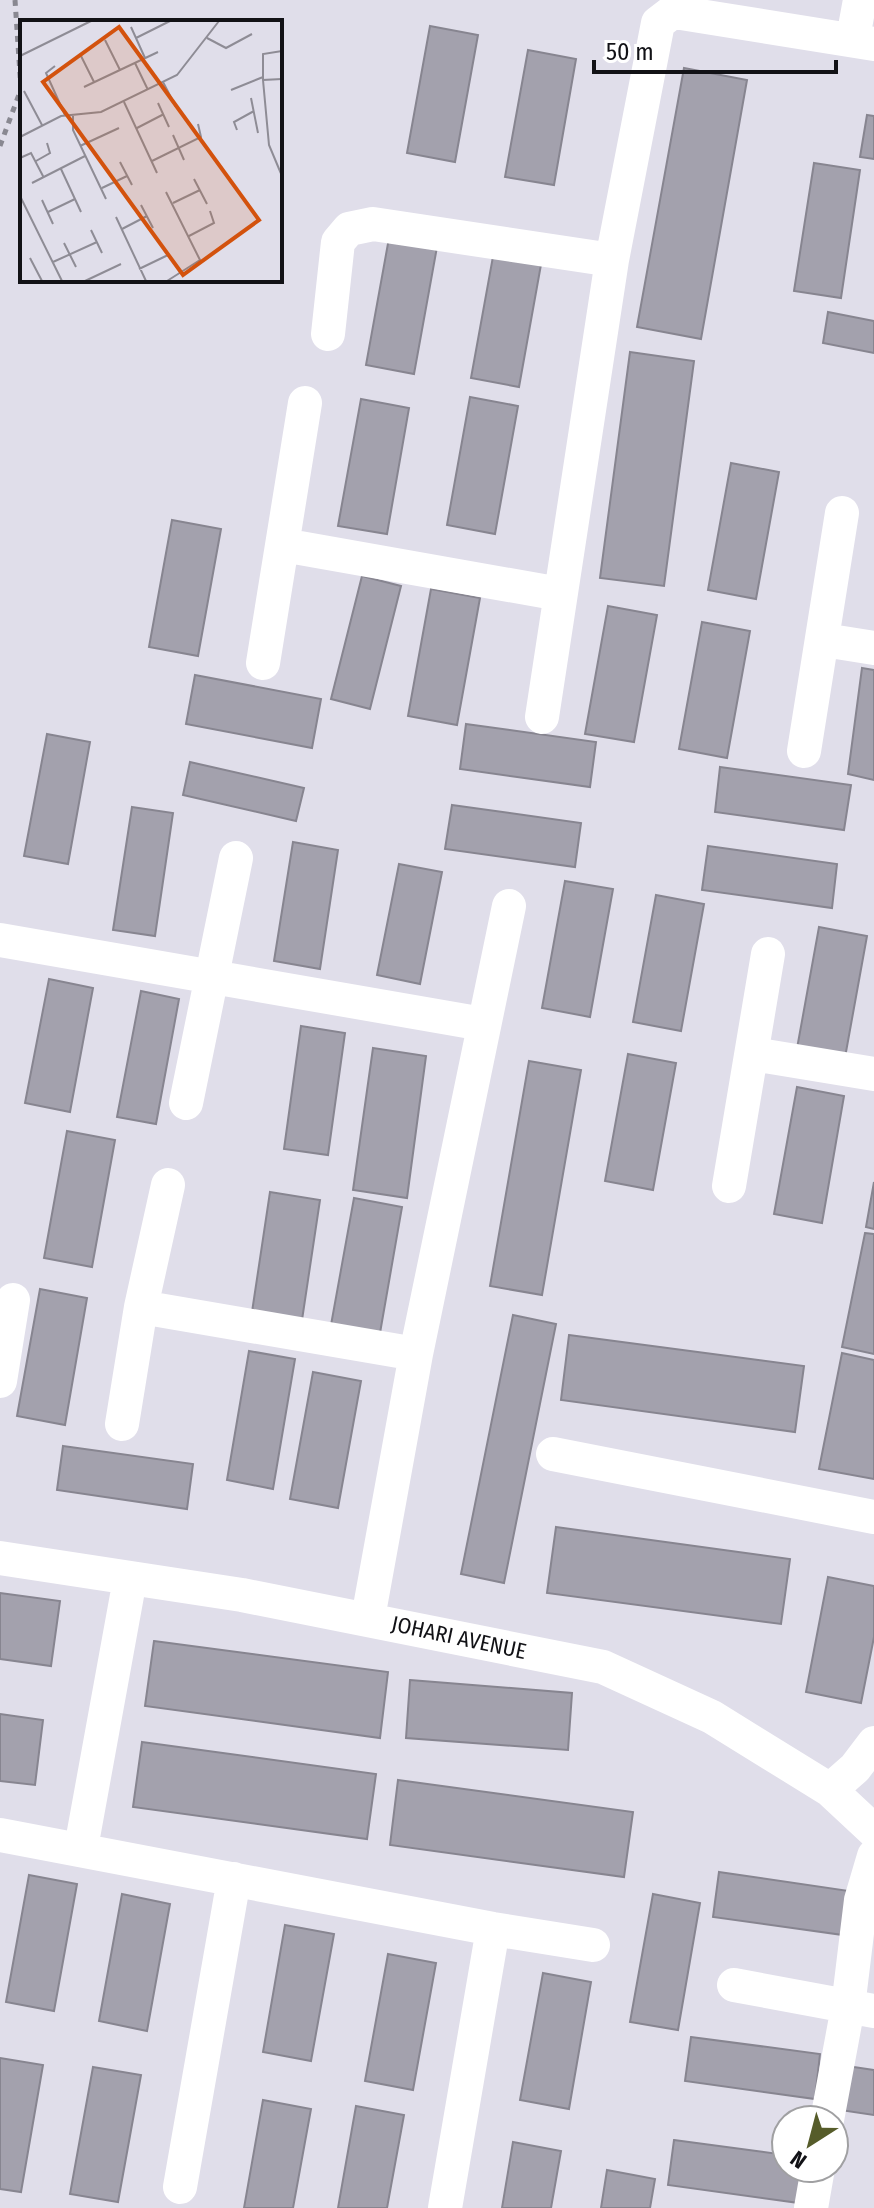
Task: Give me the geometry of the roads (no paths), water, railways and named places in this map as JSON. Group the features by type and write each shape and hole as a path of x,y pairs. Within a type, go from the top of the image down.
{"street":[{"path":"542,717 612,260 654,34 663,18 671,13 681,13 863,41 860,0"},
{"path":"328,334 338,242 357,225 373,224 612,260"},
{"path":"263,663 305,403"},
{"path":"804,751 842,513"},
{"path":"283,545 560,594"},
{"path":"824,640 874,648"},
{"path":"186,1103 236,858"},
{"path":"368,1618 416,1354 509,906"},
{"path":"0,940 483,1024"},
{"path":"729,1186 768,954"},
{"path":"753,1054 874,1074"},
{"path":"122,1424 141,1307 168,1185"},
{"path":"0,1381 13,1300"},
{"path":"141,1307 416,1354"},
{"path":"553,1454 874,1517"},
{"name":"JOHARI AVENUE","path":"0,1558 368,1618 603,1667 712,1717 830,1790 874,1831"},
{"path":"81,1848 130,1579"},
{"path":"830,1790 855,1768 874,1743"},
{"path":"0,1835 81,1848 493,1929 593,1945"},
{"path":"832,2104 861,2009 861,1900 874,1856"},
{"path":"180,2187 234,1879"},
{"path":"445,2208 493,1929"},
{"path":"734,1985 861,2009"},
{"path":"811,2208 815,2184"}]}
